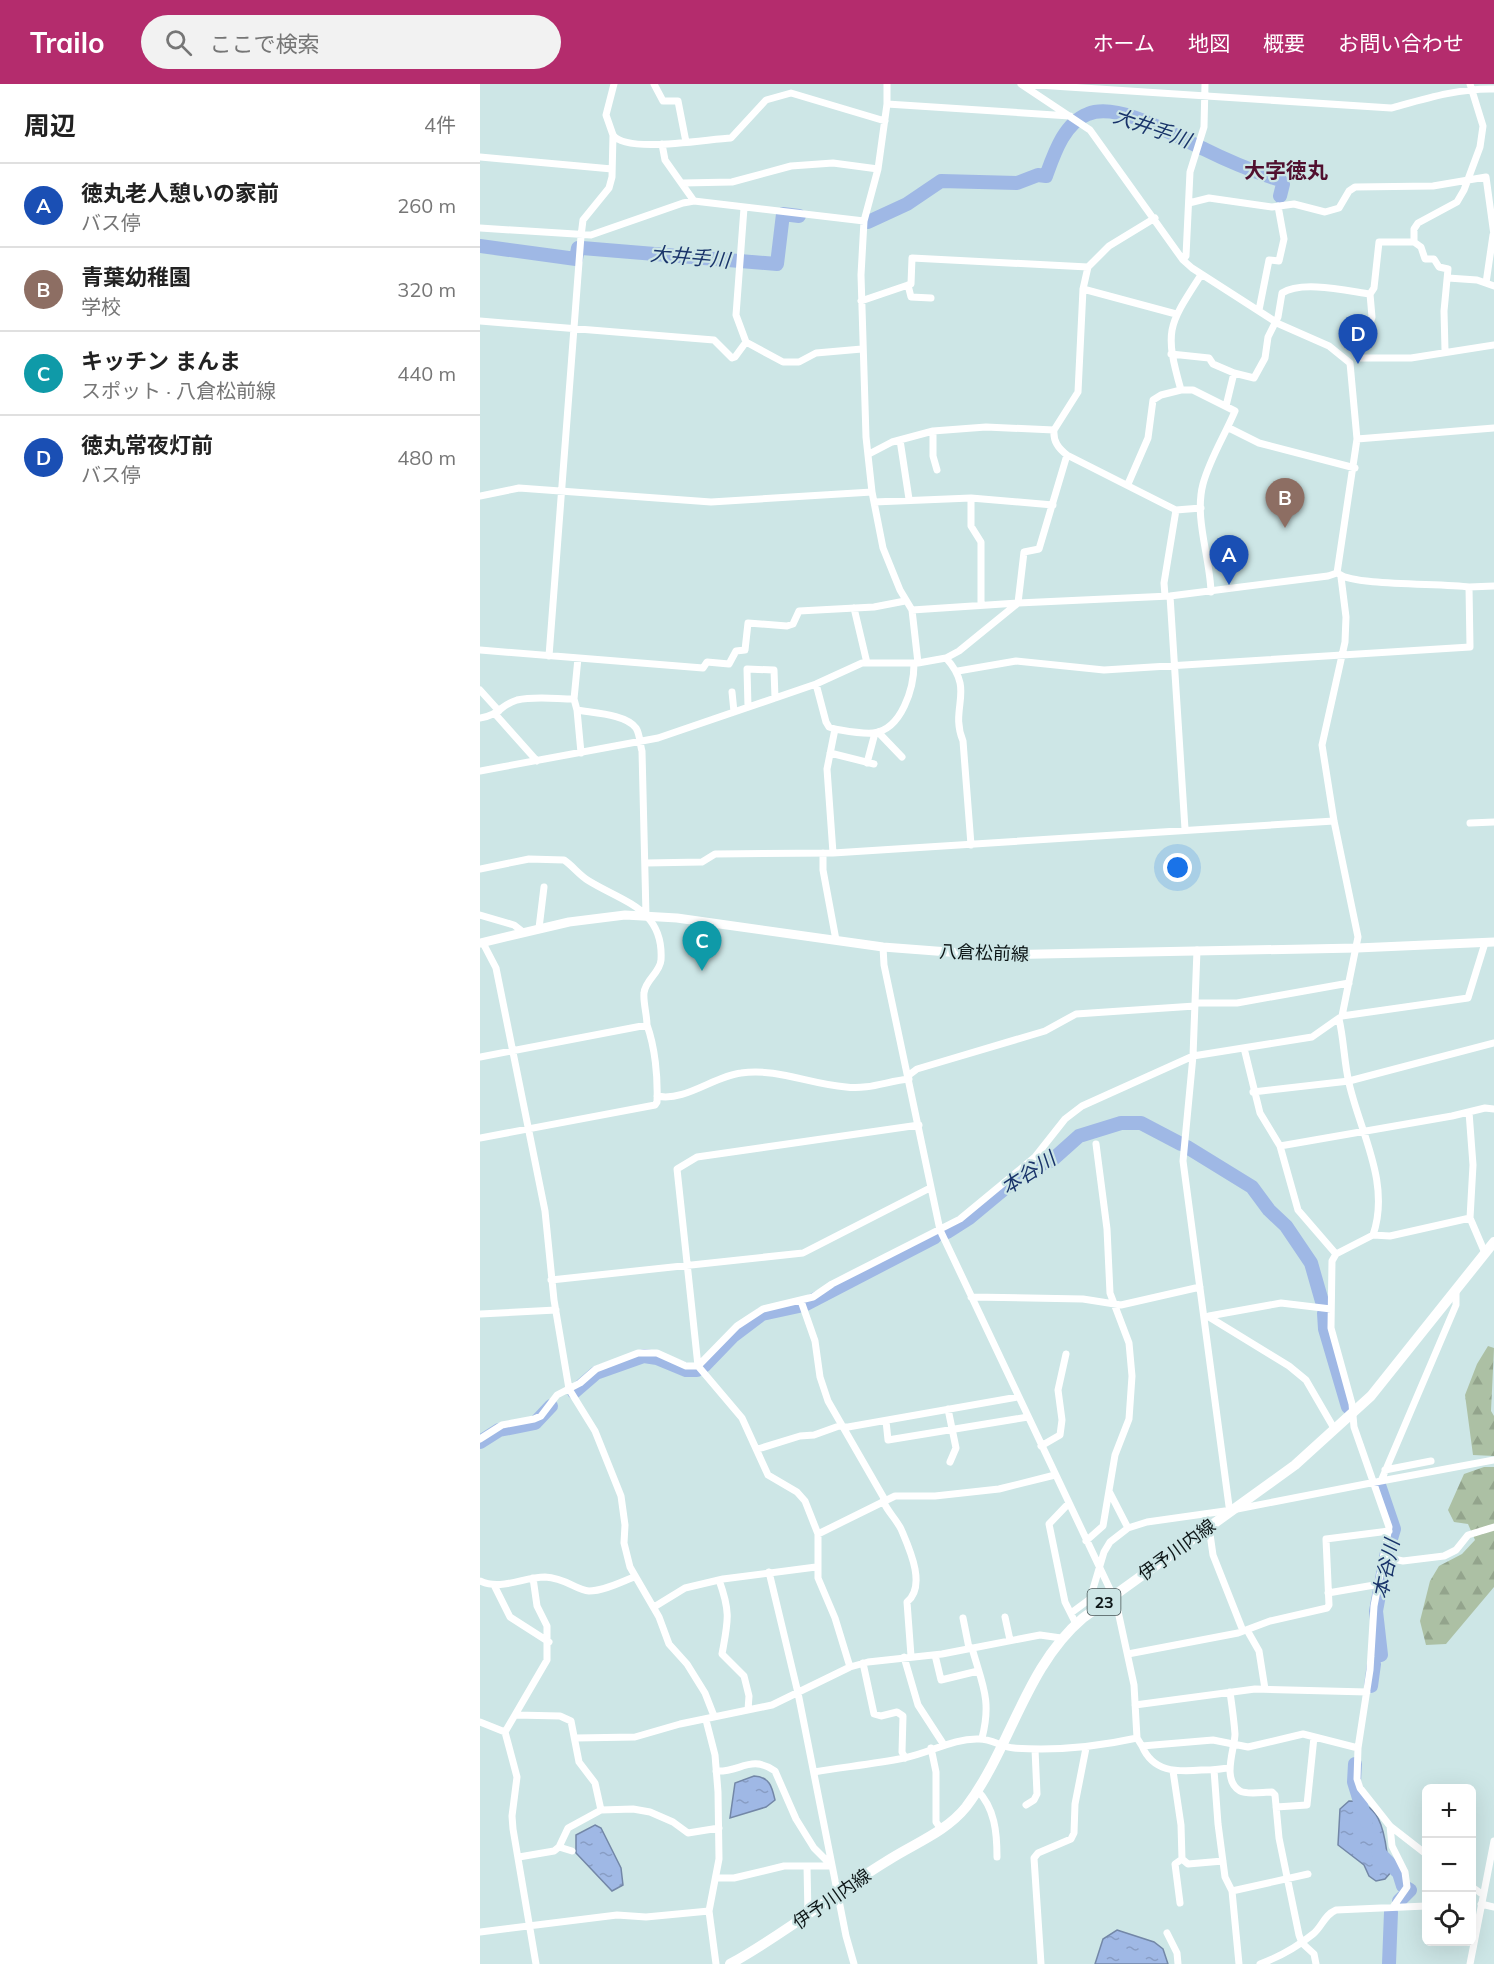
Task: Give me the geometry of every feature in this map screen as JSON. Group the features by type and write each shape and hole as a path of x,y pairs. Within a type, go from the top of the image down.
{"main road":[{"name":"八倉松前線","path":"481,943 539,928 605,916 646,915 883,947 988,955 1358,948 1489,943"},
{"name":"伊予川内線","path":"730,1964 808,1916 886,1861 941,1829 964,1809 1002,1747 1044,1662 1061,1638 1112,1596 1295,1465 1335,1430 1387,1378 1490,1250"}],"street":[{"path":"549,656 580,236 584,220 590,210 609,188 613,135 606,115 614,84"},
{"path":"654,84 663,101 678,101 686,142"},
{"path":"816,684 829,727 877,732 889,726 900,713 910,689 916,664 912,610 905,601 883,548 872,492 862,349 864,221 878,169 887,104 887,84"},
{"path":"1021,84 1391,108 1471,87 1494,89"},
{"path":"1021,84 1090,130 1105,147 1183,260 1201,275 1276,321 1329,346 1350,363 1358,439 1339,575 1346,616 1342,656 1323,732 1322,745 1334,820 1352,903 1358,948 1340,1017 1349,1082 1376,1172 1376,1226 1373,1235"},
{"path":"1183,260 1186,256 1190,172 1204,127 1205,84"},
{"path":"1414,242 1415,226 1457,202 1480,147 1483,126 1471,87"},
{"path":"613,135 622,142 662,144 731,138 766,100 791,93 885,121"},
{"path":"887,104 1071,116"},
{"path":"662,144 665,160 694,201"},
{"path":"480,157 612,169"},
{"path":"683,183 732,182 790,166 833,163 878,169"},
{"path":"1189,203 1209,198 1278,206 1294,204 1325,212 1339,208 1348,191 1355,187 1432,186 1490,177 1493,235 1486,283"},
{"path":"480,228 591,235 694,201 864,221"},
{"path":"1259,310 1269,260 1279,261 1284,240 1278,206"},
{"path":"744,208 736,315 746,342 783,362 799,362 816,353 862,349"},
{"path":"1155,218 1109,246 1088,267 1083,289 1078,392 1054,430 1055,441 1067,455 1176,510 1201,508"},
{"path":"1358,358 1372,317 1370,294 1374,288 1379,242 1414,242 1421,248 1425,259 1434,259 1439,267 1448,269 1444,311 1445,350"},
{"path":"861,301 911,284 912,258 1088,267"},
{"path":"1181,390 1171,354 1176,314 1201,275"},
{"path":"1448,278 1464,278 1494,286"},
{"path":"908,285 911,297 931,298"},
{"path":"1171,354 1209,358 1212,364 1233,373 1254,378 1265,358 1268,337 1276,321 1280,297 1288,289 1323,287 1370,294"},
{"path":"1083,289 1176,314"},
{"path":"480,321 714,340 732,358 746,342"},
{"path":"1350,363 1358,358 1411,358 1445,350 1494,345"},
{"path":"1226,406 1233,373"},
{"path":"1128,484 1148,438 1153,400 1161,395 1181,390 1193,390 1235,411 1229,428 1210,464 1203,485 1201,508 1211,592"},
{"path":"869,454 900,440 933,431 986,427 1054,430"},
{"path":"1229,428 1259,443 1355,468"},
{"path":"1358,439 1494,428"},
{"path":"933,431 937,470"},
{"path":"900,440 909,499"},
{"path":"480,771 640,743 816,684 849,668 867,663 916,664 946,657 959,651 1018,603 1024,552 1039,549 1067,455"},
{"path":"480,496 513,488 711,502 872,492"},
{"path":"874,502 971,498 1053,505"},
{"path":"971,498 971,526 981,542 981,604"},
{"path":"1176,510 1164,583 1175,666 1185,829"},
{"path":"912,610 981,604 1167,596 1339,575 1469,587 1494,586"},
{"path":"958,671 1016,661 1104,670 1470,647 1469,587"},
{"path":"480,650 703,668 707,662 729,664 736,651 746,650 748,623 787,626 793,624 799,611 874,608 905,601"},
{"path":"854,608 867,663"},
{"path":"946,657 958,671 962,693 958,725 963,741 971,845"},
{"path":"578,658 574,699 581,753"},
{"path":"748,707 747,669 774,670 775,698"},
{"path":"480,690 537,761"},
{"path":"732,692 734,712"},
{"path":"480,718 497,713 518,700 574,699"},
{"path":"577,710 610,716 635,726 640,743 646,863 646,915"},
{"path":"833,854 827,769 835,729"},
{"path":"877,732 903,757"},
{"path":"830,753 871,764 877,732"},
{"path":"646,863 702,862 715,854 833,854 1334,820"},
{"path":"1470,823 1494,822"},
{"path":"823,854 823,870 836,940"},
{"path":"480,869 529,859 564,860 580,876 610,894 638,906 657,934 661,959 660,966 644,993 647,1025 652,1042 657,1096 655,1105 480,1138"},
{"path":"539,928 544,887"},
{"path":"480,915 514,925 523,932"},
{"path":"481,943 496,968 545,1211 551,1280 569,1389 595,1431 621,1496 625,1552 634,1577 654,1607 669,1644 687,1664 705,1693 714,1716"},
{"path":"480,1439 502,1425 541,1416 557,1395 596,1369 638,1353 657,1353 686,1366 698,1366 737,1326 753,1315 771,1306 801,1301 940,1230 974,1209 1035,1157 1073,1112 1193,1056 1312,1037 1340,1017 1468,998 1489,943"},
{"path":"883,947 884,965 940,1230 1119,1611 1134,1685 1137,1738 1157,1766 1173,1771 1214,1770 1230,1767"},
{"path":"1197,950 1193,1056 1183,1161 1206,1317 1229,1506 1232,1510"},
{"path":"657,1096 670,1097 735,1074 765,1070 809,1082 852,1088 880,1086 909,1077 917,1069 1045,1031 1076,1014 1237,1003 1349,983"},
{"path":"480,1058 647,1025"},
{"path":"1253,1092 1349,1082 1494,1042"},
{"path":"1244,1048 1253,1092 1264,1125 1280,1146 1298,1210 1336,1254"},
{"path":"1280,1146 1494,1109"},
{"path":"1469,1112 1473,1165 1470,1218 1490,1250"},
{"path":"850,1667 835,1618 818,1578 816,1567 818,1534 802,1496 768,1475 742,1418 698,1366 677,1169 697,1157 919,1125"},
{"path":"1086,1541 1102,1526 1115,1455 1129,1419 1132,1376 1129,1343 1110,1293 1107,1229 1096,1144"},
{"path":"551,1280 803,1253 930,1188"},
{"path":"1422,1851 1390,1826 1360,1788 1358,1748 1367,1692 1374,1606 1389,1531 1378,1482 1362,1452 1331,1328 1332,1261 1336,1254 1373,1235 1390,1236 1470,1218"},
{"path":"971,1297 1083,1299 1132,1304 1200,1287"},
{"path":"1378,1482 1455,1305 1456,1292"},
{"path":"801,1301 815,1341 824,1390 890,1516 901,1530 917,1580 915,1592 908,1602 907,1657 918,1705 944,1745"},
{"path":"1206,1317 1281,1303 1331,1309"},
{"path":"480,1314 556,1310"},
{"path":"1206,1317 1282,1361 1306,1380 1335,1430"},
{"path":"1041,1446 1060,1435 1062,1420 1058,1390 1066,1354"},
{"path":"758,1449 844,1426 886,1421 1018,1396"},
{"path":"948,1409 956,1448 950,1462"},
{"path":"886,1421 888,1440 1028,1417"},
{"path":"1071,1613 1093,1595 1098,1566 1110,1542 1128,1528 1148,1522 1232,1510 1494,1460"},
{"path":"1385,1470 1431,1461"},
{"path":"818,1534 895,1496 999,1489 1055,1475"},
{"path":"1109,1491 1128,1528"},
{"path":"1069,1503 1049,1524 1065,1602 1076,1624"},
{"path":"1209,1527 1213,1555 1245,1631 1259,1651 1265,1689"},
{"path":"1384,1557 1403,1561 1444,1556 1455,1550 1468,1534 1494,1527"},
{"path":"1128,1654 1245,1631 1270,1621 1327,1608 1326,1539 1389,1531"},
{"path":"654,1607 675,1592 719,1580 816,1567"},
{"path":"769,1572 798,1693 854,1964"},
{"path":"480,1581 494,1585 533,1578 560,1578 588,1591 600,1590 634,1577"},
{"path":"533,1578 537,1606 545,1618 549,1642 545,1666 529,1687 505,1732 517,1777 512,1816 536,1964"},
{"path":"719,1580 728,1603 728,1630 722,1654 744,1676 749,1696 748,1710"},
{"path":"1328,1593 1380,1584"},
{"path":"494,1585 510,1617 549,1642"},
{"path":"1005,1617 1010,1640"},
{"path":"963,1618 970,1648 987,1697 987,1718 982,1738"},
{"path":"576,1738 635,1737 706,1720 714,1716 748,1710 782,1701 850,1667 863,1663 935,1655 1040,1635 1061,1638"},
{"path":"935,1655 941,1680 978,1671"},
{"path":"863,1663 874,1714 881,1716 897,1712 903,1716 902,1752 905,1758"},
{"path":"1135,1705 1265,1689 1367,1692"},
{"path":"1230,1692 1234,1722 1230,1767 1238,1790 1272,1792 1275,1795 1288,1880 1302,1943 1314,1954 1316,1964"},
{"path":"516,1714 566,1717 571,1721 579,1762 595,1783 601,1810"},
{"path":"706,1720 716,1771 719,1828 717,1878 711,1891 709,1911 717,1964"},
{"path":"480,1722 505,1732"},
{"path":"1142,1746 1213,1740 1248,1747 1295,1735 1314,1737 1358,1748"},
{"path":"1276,1807 1307,1805 1314,1737"},
{"path":"814,1772 905,1758 931,1748 982,1738 1002,1747 1035,1749 1086,1748 1137,1738"},
{"path":"931,1748 936,1772 936,1822 941,1829"},
{"path":"1041,1964 1034,1858 1038,1853 1071,1839 1074,1833 1075,1804 1086,1748"},
{"path":"1026,1805 1034,1800 1037,1794 1035,1749"},
{"path":"716,1771 750,1763 769,1767 775,1771 796,1820 814,1848 832,1866"},
{"path":"1214,1770 1225,1877 1232,1891 1239,1964"},
{"path":"1173,1771 1181,1825 1182,1859 1188,1864 1223,1861"},
{"path":"977,1790 993,1815 997,1857"},
{"path":"519,1857 548,1854 559,1848 568,1828 601,1810 633,1809 650,1812 673,1822 688,1833 719,1828"},
{"path":"1390,1826 1395,1856 1405,1872 1407,1887 1393,1906"},
{"path":"1476,1912 1481,1904 1494,1842"},
{"path":"559,1848 572,1851"},
{"path":"1180,1903 1175,1864 1182,1859"},
{"path":"717,1878 734,1878 784,1866 832,1866"},
{"path":"807,1866 808,1916"},
{"path":"1232,1891 1308,1874"},
{"path":"1476,1890 1482,1894"},
{"path":"1481,1904 1494,1907"},
{"path":"1260,1964 1302,1943 1320,1928 1330,1912 1393,1906 1422,1906"},
{"path":"480,1932 617,1915 646,1917 709,1911"},
{"path":"1167,1933 1177,1953 1178,1964"},
{"path":"1470,1964 1472,1946"}],"green space":[{"path":"1488,1346 1494,1348 1491,1411 1494,1416 1494,1456 1473,1455 1465,1395 1477,1364"},
{"path":"1484,1467 1494,1467 1494,1587 1446,1644 1426,1645 1420,1621 1430,1581 1439,1566 1462,1554 1475,1540 1468,1524 1454,1522 1448,1510 1464,1474"}],"water":[{"path":"754,1776 767,1781 775,1800 766,1807 730,1818 735,1783"},
{"path":"1349,1801 1367,1806 1382,1826 1387,1855 1392,1868 1385,1879 1376,1881 1369,1876 1364,1865 1338,1845 1340,1809"},
{"path":"595,1825 601,1828 621,1868 623,1885 612,1891 576,1853 576,1835"},
{"path":"1117,1930 1154,1942 1163,1949 1168,1964 1095,1964 1103,1939"}],"waterway":[{"name":"大井手川","path":"868,222 907,204 941,181 1017,183 1038,175 1046,176 1061,140 1072,124 1088,114 1100,111 1115,112 1147,122 1232,162 1280,180 1283,184 1280,196"},
{"name":"大井手川","path":"582,248 777,264 783,214 799,216"},
{"name":"大井手川","path":"480,246 576,259 578,248"},
{"name":"本谷川","path":"947,1232 969,1218 1028,1169 1051,1161 1079,1136 1121,1123 1141,1123 1181,1144"},
{"name":"本谷川","path":"1187,1147 1252,1187 1269,1210 1286,1226 1311,1263 1323,1305"},
{"name":"本谷川","path":"806,1304 935,1237"},
{"name":"本谷川","path":"704,1366 733,1336 762,1314 799,1306"},
{"name":"本谷川","path":"1324,1313 1325,1329 1348,1407"},
{"name":"本谷川","path":"574,1392 596,1373 644,1356 657,1358 686,1370 697,1370"},
{"name":"本谷川","path":"480,1442 499,1430 535,1423 551,1406"},
{"name":"本谷川","path":"1379,1485 1394,1529 1387,1552 1376,1611 1381,1655"},
{"name":"本谷川","path":"1371,1686 1374,1664"},
{"name":"本谷川","path":"1355,1764 1354,1782 1366,1821"},
{"name":"本谷川","path":"1378,1852 1399,1873 1403,1886 1410,1890 1399,1901"},
{"name":"本谷川","path":"1389,1964 1391,1912"}],"place":[{"name":"徳丸常夜灯前","path":"1358,364"},
{"name":"青葉幼稚園","path":"1285,528"},
{"name":"徳丸老人憩いの家前","path":"1229,585"},
{"name":"キッチン まんま","path":"702,971"}],"district":[{"name":"大字徳丸","path":"1286,171"}]}
